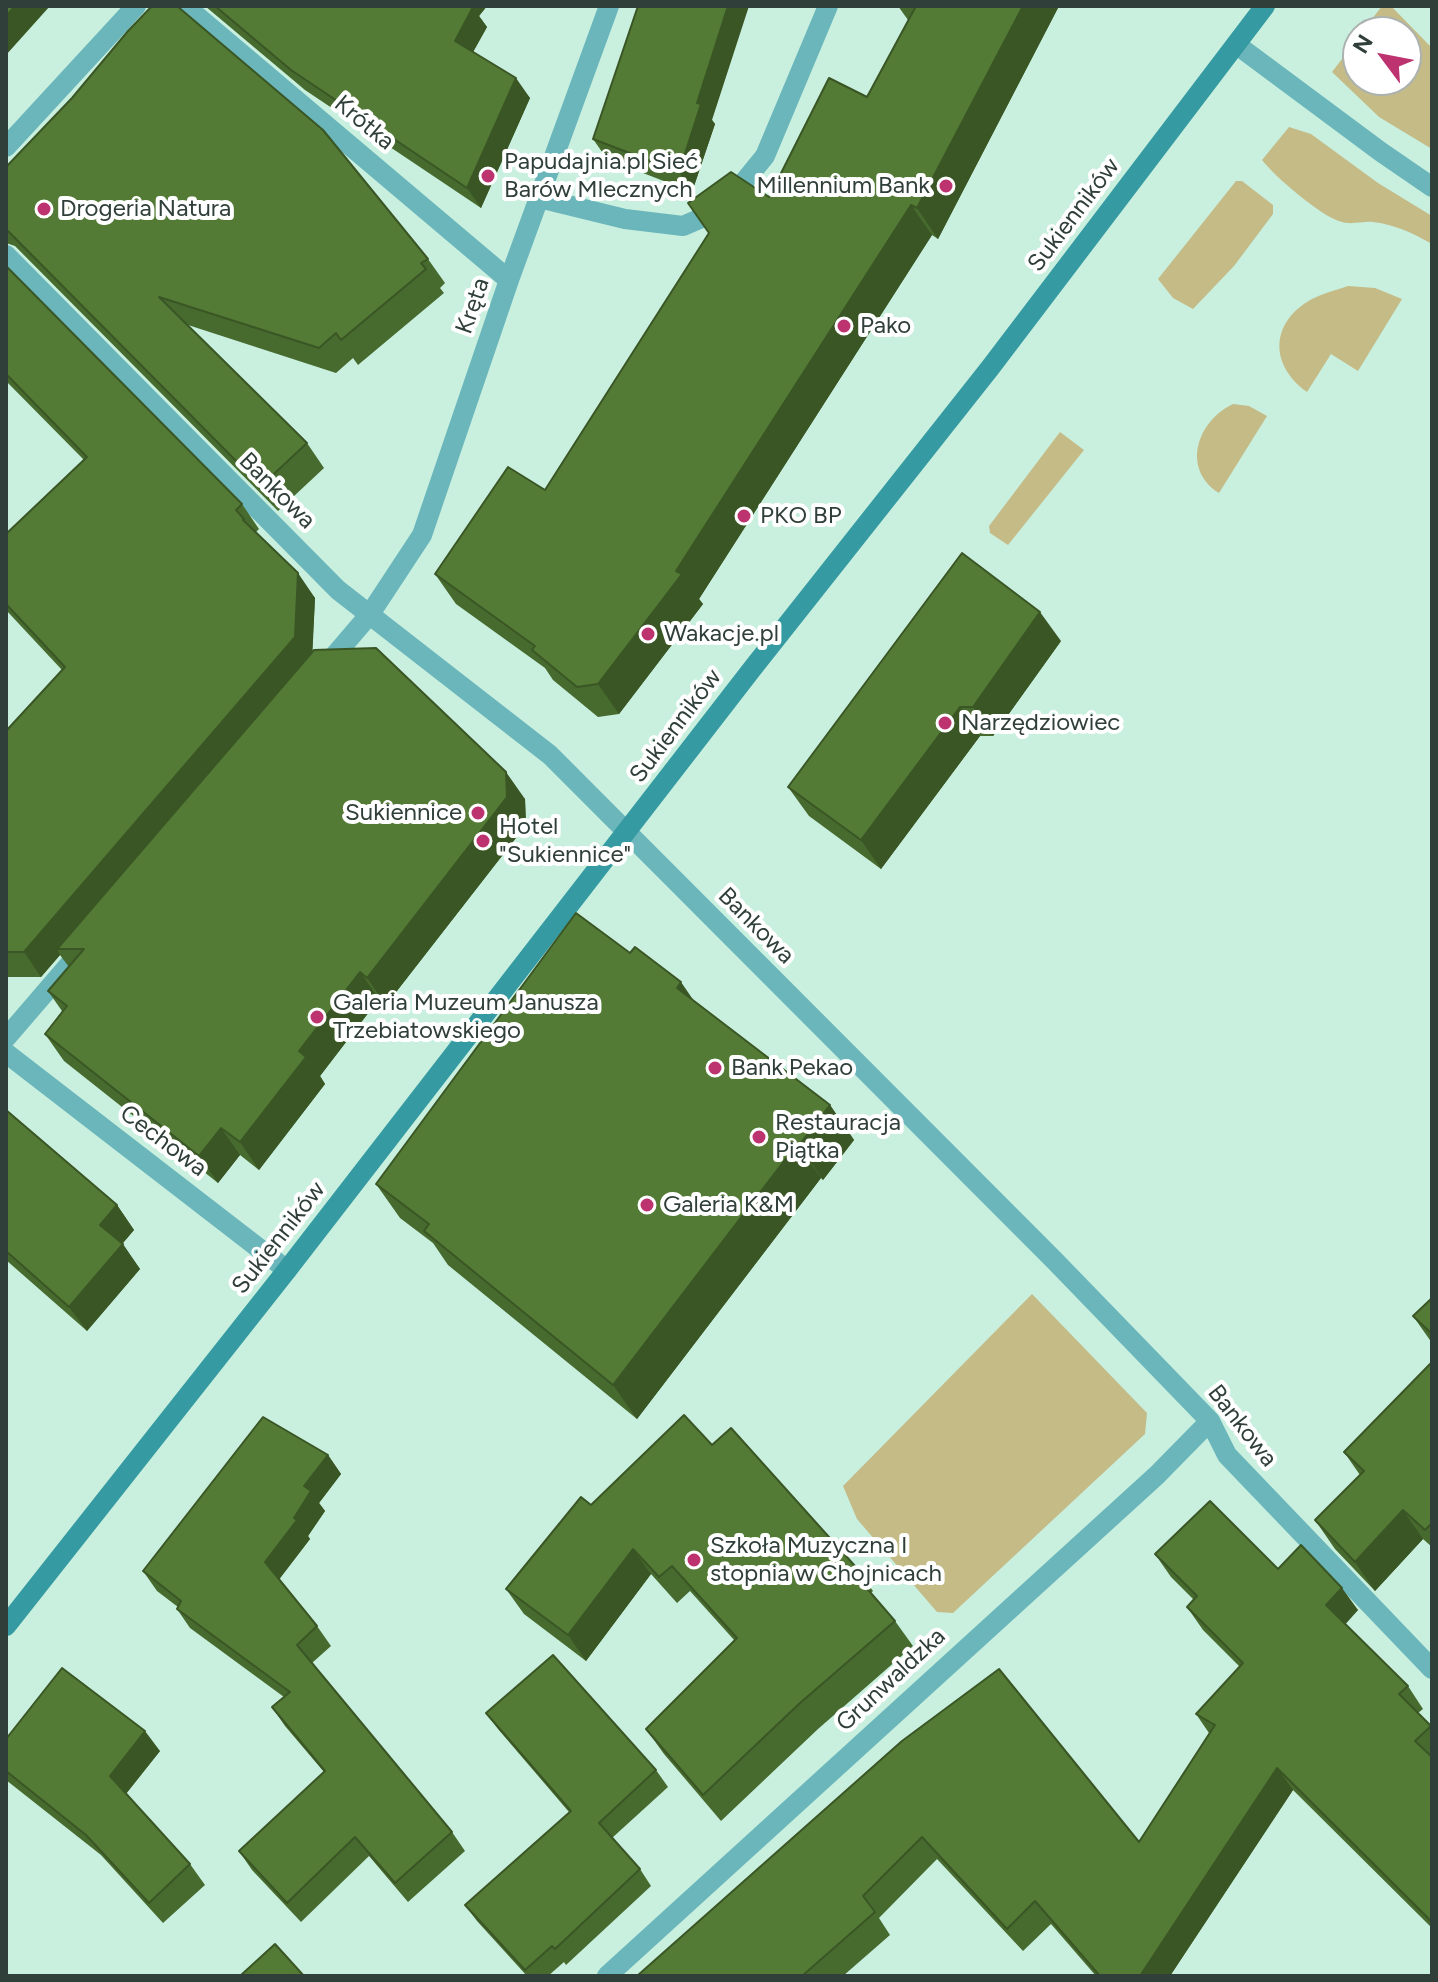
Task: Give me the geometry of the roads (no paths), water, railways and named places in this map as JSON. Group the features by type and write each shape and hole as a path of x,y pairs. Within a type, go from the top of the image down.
{"main road":[{"name":"Sukienników","path":"6,1626 990,368 1265,6"}],"street":[{"path":"6,147 136,6"},
{"name":"Krótka","path":"185,6 509,280"},
{"name":"Kręta","path":"305,690 370,614 422,535 509,280 609,6"},
{"path":"539,198 625,219 683,226 706,216 743,183 765,156 828,6"},
{"path":"1237,45 1432,187"},
{"name":"Bankowa","path":"6,255 338,590 550,755 1054,1260 1210,1421 1227,1455 1432,1669"},
{"path":"6,1038 99,930"},
{"name":"Cechowa","path":"6,1053 287,1270"},
{"name":"Grunwaldzka","path":"607,1976 1157,1475 1210,1421"}],"place":[{"name":"Papudajnia.pl Sieć Barów Mlecznych","path":"488,176"},
{"name":"Millennium Bank","path":"946,186"},
{"name":"Drogeria Natura","path":"44,209"},
{"name":"Pako","path":"844,326"},
{"name":"PKO BP","path":"744,516"},
{"name":"Wakacje.pl","path":"648,634"},
{"name":"Narzędziowiec","path":"945,723"},
{"name":"Sukiennice","path":"478,813"},
{"name":"Hotel \"Sukiennice\"","path":"483,841"},
{"name":"Galeria Muzeum Janusza Trzebiatowskiego","path":"317,1017"},
{"name":"Bank Pekao","path":"715,1068"},
{"name":"Restauracja Piątka","path":"759,1137"},
{"name":"Galeria K&M","path":"647,1205"},
{"name":"Szkoła Muzyczna I stopnia w Chojnicach","path":"694,1560"}]}
